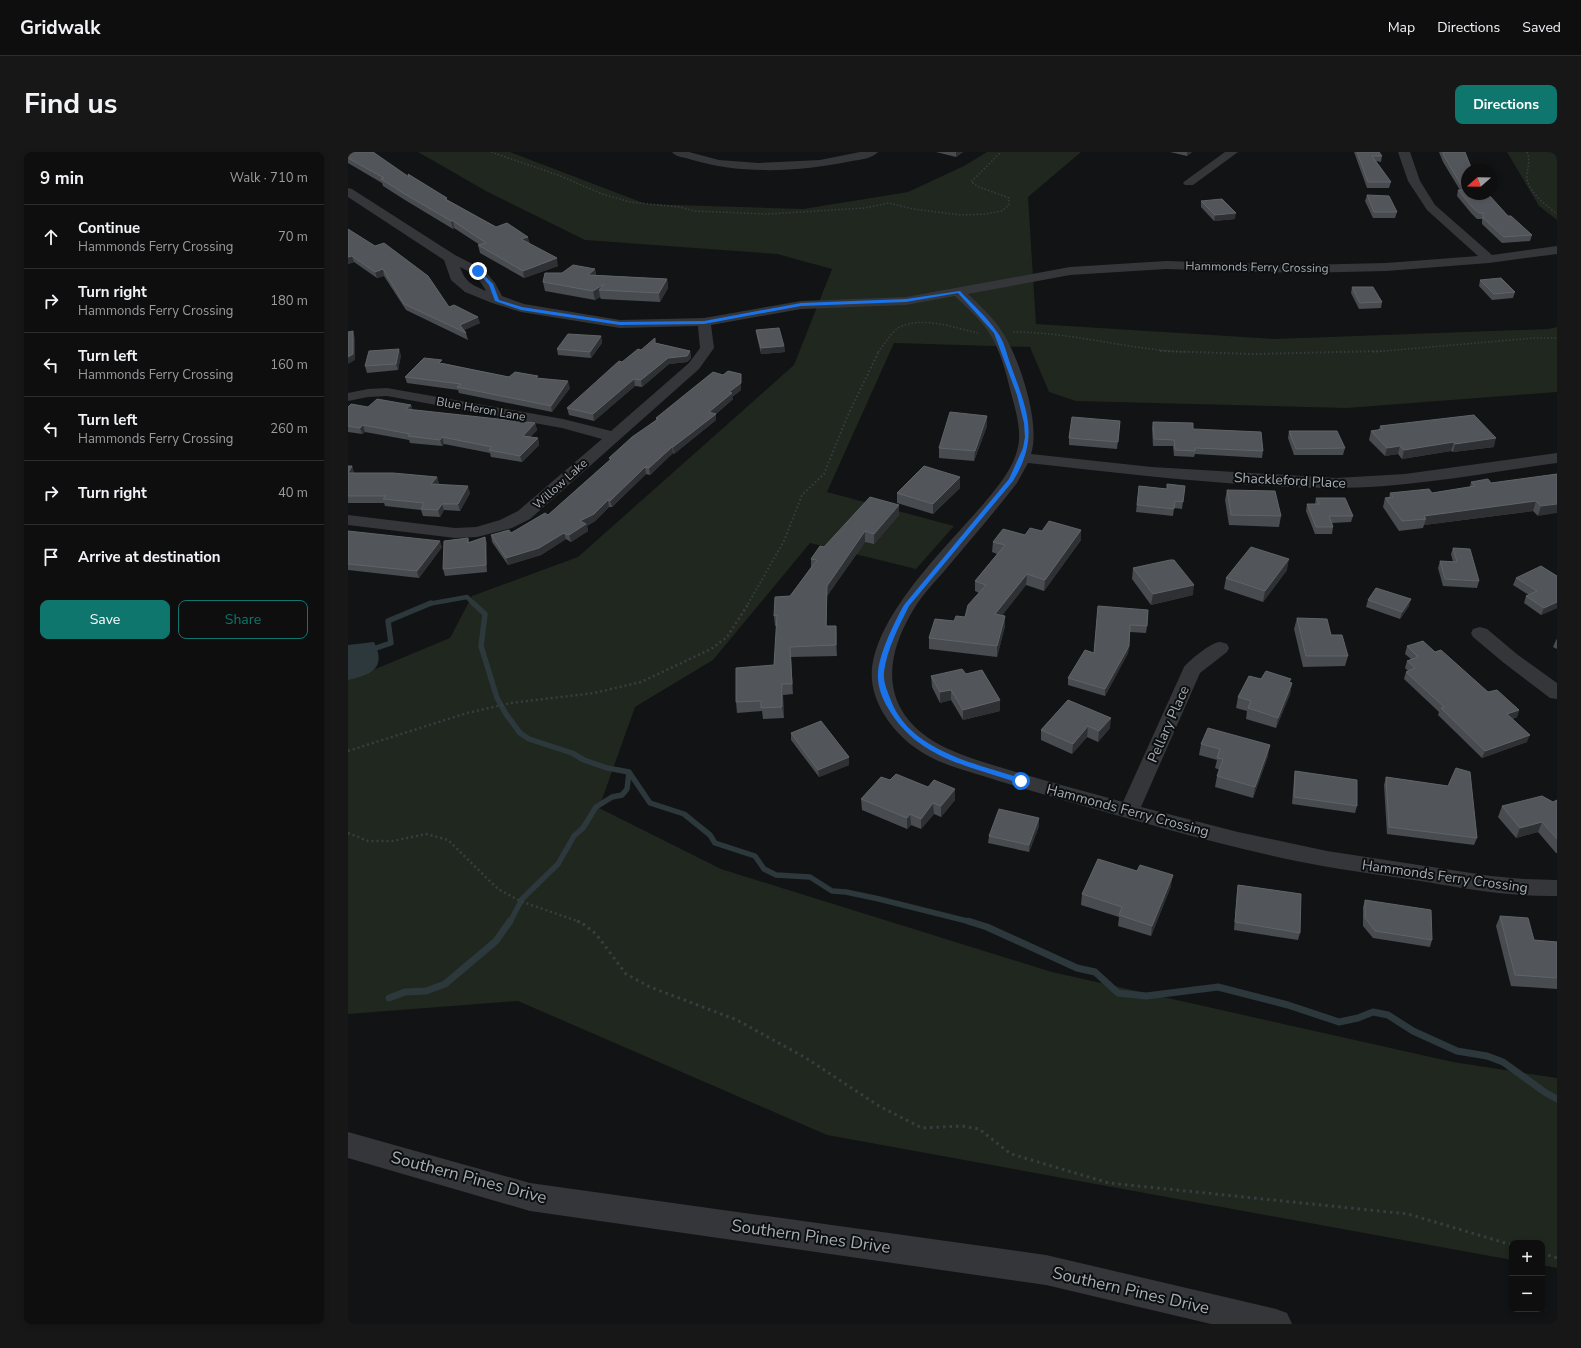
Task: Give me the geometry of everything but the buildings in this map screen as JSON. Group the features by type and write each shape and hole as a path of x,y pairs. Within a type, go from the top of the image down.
{"street":[{"path":"678,152 725,164 774,166 810,164 840,160 872,152"},
{"path":"1189,183 1232,152"},
{"path":"1404,152 1414,181 1431,206 1489,260"},
{"path":"348,192 450,258 478,271 491,284 497,300"},
{"name":"Hammonds Ferry Crossing","path":"450,258 458,280 470,289 497,300 521,308 620,324 704,322 801,305 906,301 1070,271 1166,265 1300,269 1371,268 1489,260 1557,250"},
{"name":"Hammonds Ferry Crossing","path":"959,292 996,333 1012,374 1026,423 1026,448 1011,480 907,605 897,624 881,673 882,686 888,702 899,722 924,744 945,756 1021,781 1129,811 1298,853 1516,887 1557,888"},
{"name":"Willow Lake","path":"348,520 455,533 477,532 506,524 524,516 651,406 694,366 707,348 704,322"},
{"path":"348,386 363,386 386,392"},
{"name":"Blue Heron Lane","path":"348,397 368,393 386,392 563,424 614,437"},
{"name":"Shackleford Place","path":"1022,458 1152,472 1291,482 1336,483 1405,479 1557,458"},
{"path":"1480,633 1511,659 1557,693"},
{"name":"Pellary Place","path":"1129,811 1191,671 1196,665 1220,648"},
{"name":"Southern Pines Drive","path":"348,1145 530,1197 1046,1270 1276,1324"}],"path":[{"path":"491,152 558,175 602,194 630,202 679,207 694,211 767,214 865,208 889,203 913,209 961,215 985,214 1002,211 1009,205 1009,198 1001,194 976,187 971,182 1001,152"},
{"path":"1527,152 1530,158 1527,179 1539,200 1557,214"},
{"path":"348,751 467,713 488,708 511,703 594,693 641,682 711,649 727,637 758,588 784,541 802,495 824,474 877,353 897,329 906,325 928,322 973,333 1036,332 1161,351 1253,354 1371,352 1534,338 1557,338"},
{"path":"348,833 368,841 393,841 426,834 448,840 498,890 520,901 582,923 596,934 626,974 650,987 737,1020 806,1058 879,1106 922,1128 962,1126 979,1129 1011,1154 1109,1184 1408,1214 1509,1244"},
{"path":"1545,1254 1557,1258"}],"shaded area":[{"path":"418,152 510,152 646,204 803,209 908,192 964,166 987,152 1081,152 1028,197 1036,324 1274,339 1548,329 1557,327 1557,392 1347,408 1076,401 1049,392 1030,347 894,343 827,492 954,526 916,569 810,543 713,660 635,707 599,808 721,869 1052,972 1453,1062 1557,1078 1557,1268 1545,1266 1545,1240 1509,1240 1509,1259 827,1135 518,1001 348,1014 348,678 356,677 450,638 472,596 578,557 794,365 832,269 777,254 585,240 486,191"},
{"path":"1507,152 1557,152 1557,220 1539,206"},
{"path":"374,642 378,651 378,664 370,673 348,680 348,645"}],"waterway":[{"path":"429,604 467,597 473,603"},
{"path":"473,603 485,614 481,646 497,698 506,714 520,733 529,739 572,753 584,760 607,768 629,772"},
{"path":"370,650 391,643 388,621 429,604"},
{"path":"510,922 522,899 558,864 574,836 583,828 596,807 612,797 622,795 627,789 629,772"},
{"path":"629,772 650,803 684,814 710,835 715,843 755,856 764,869 776,875 810,877 832,891 846,892 879,899 971,922"},
{"path":"389,998 405,992 426,991 445,984 496,941 510,921"},
{"path":"968,921 987,927 1077,968 1095,972 1118,993 1146,996 1218,987 1288,1005 1339,1022 1358,1018 1373,1012 1388,1015 1413,1031 1457,1051 1487,1056 1503,1062 1546,1093 1557,1099"}],"route":[{"path":"478,271 491,284 497,300 521,308 620,324 704,322 801,305 906,301 959,292 996,333 1010,367 1019,395 1026,423 1026,448 1011,480 907,605 897,624 884,660 881,673 882,686 888,702 899,722 924,744 945,756 971,766 1021,781"}]}
